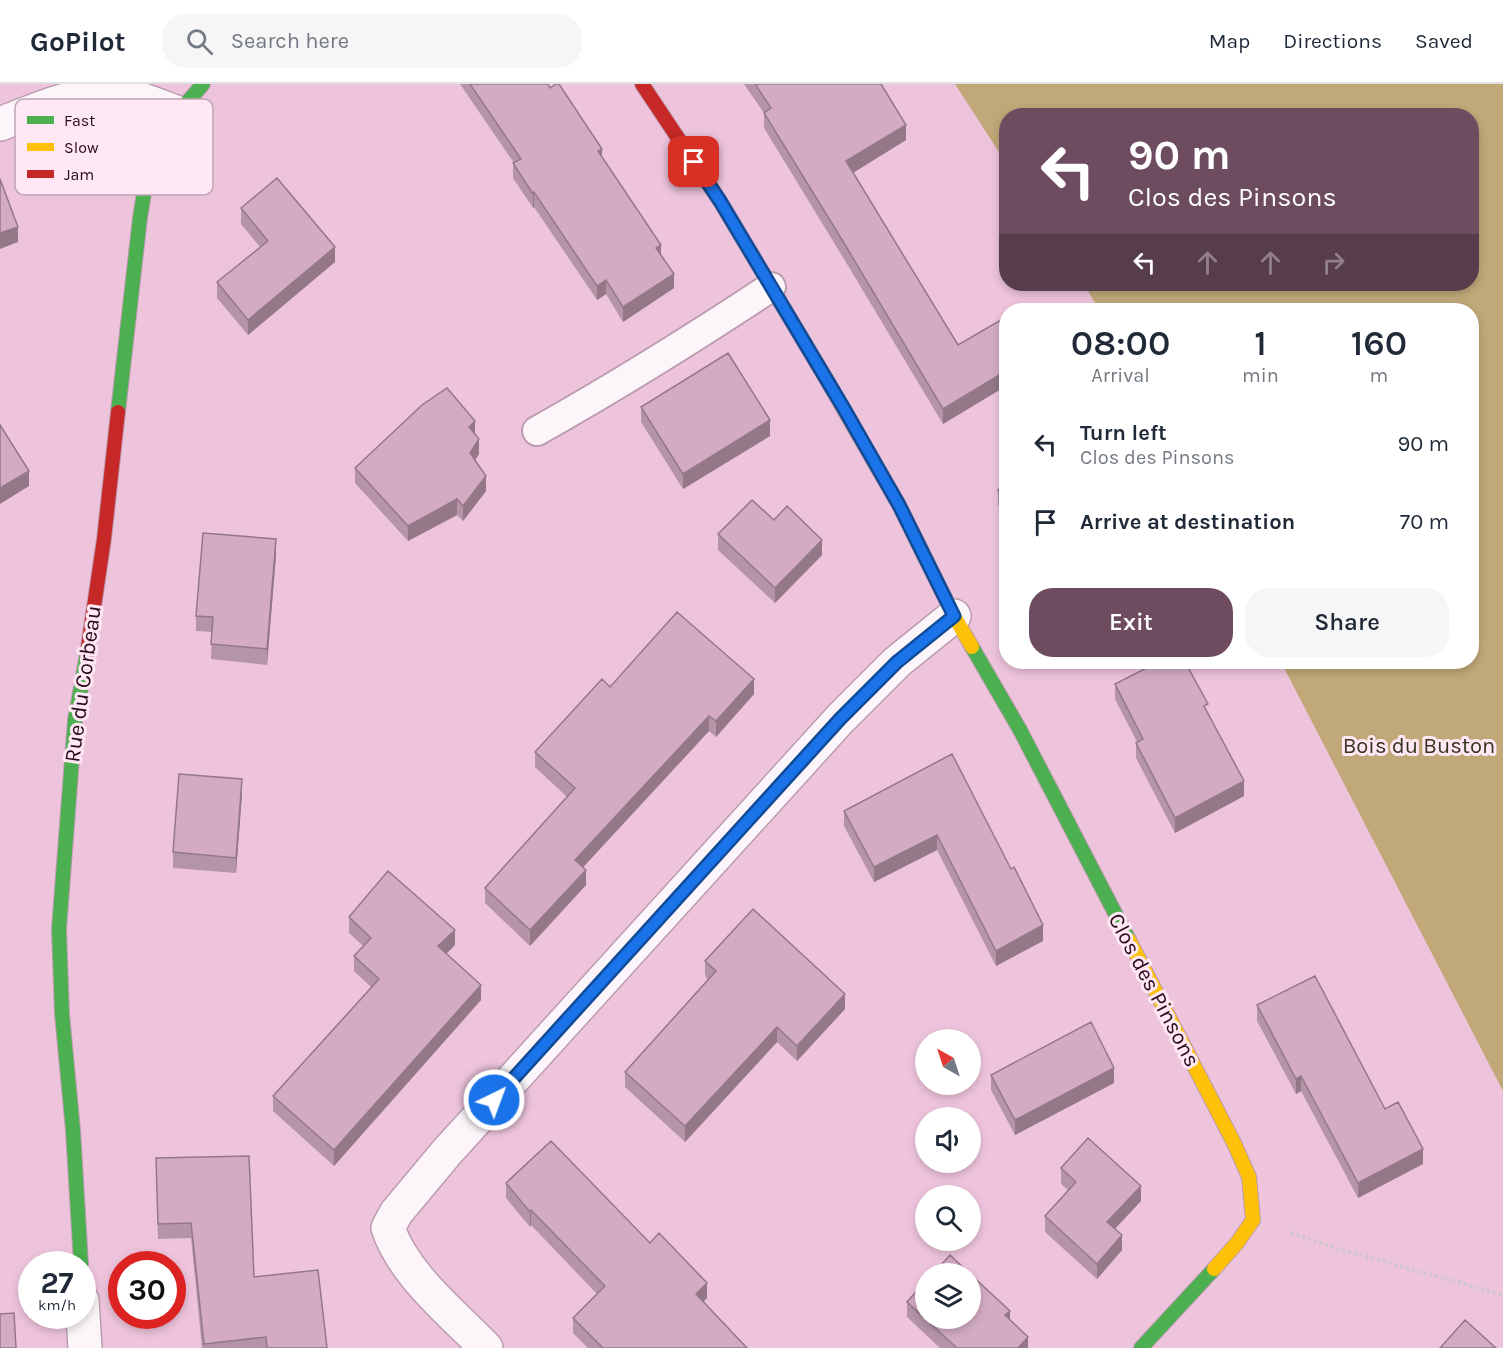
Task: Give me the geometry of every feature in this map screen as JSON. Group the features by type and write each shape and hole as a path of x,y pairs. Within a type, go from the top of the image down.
{"street":[{"name":"Rue du Corbeau","path":"190,99 203,84"},
{"name":"Clos des Pinsons","path":"642,84 720,201 899,505 954,616 1020,730 1234,1143 1249,1177 1253,1220"},
{"path":"72,99 116,94 138,99"},
{"path":"0,124 15,118"},
{"name":"Rue du Corbeau","path":"80,1251 74,1130 62,1014 59,929 75,720 92,626 144,195"},
{"path":"486,1348 415,1275 394,1246 388,1228 396,1213 454,1144 840,719 897,662 954,616"},
{"path":"1141,1348 1237,1243 1253,1220"},
{"path":"84,1329 85,1348"}],"lane":[{"path":"537,431 669,353 771,287"}],"path":[{"path":"1253,1220 1329,1246 1503,1295"}],"green space":[{"name":"Bois du Buston","path":"955,84 1503,84 1503,1091 1285,669 1479,669 1479,303 1095,303 1088,291 1479,291 1479,108 999,108 999,152"}],"building":[{"path":"470,84 548,84 550,88 559,84 602,149 598,151 661,245 656,248 674,274 623,307 606,280 597,286 513,163 521,159"},
{"path":"755,84 881,84 906,125 846,161 958,345 999,321 999,375 943,409 764,113 771,108"},
{"path":"277,178 335,247 248,320 217,282 268,241 241,208"},
{"path":"0,179 18,227 0,233"},
{"path":"728,353 770,420 683,474 641,407"},
{"path":"447,388 475,421 469,427 479,439 470,453 486,476 463,506 457,499 408,526 355,468 422,405"},
{"path":"0,425 29,471 0,488"},
{"path":"752,500 774,520 787,506 822,540 775,588 718,534"},
{"path":"203,533 276,539 267,649 211,644 213,617 196,616"},
{"path":"677,612 754,679 716,721 709,716 575,860 586,870 530,930 485,888 575,788 535,752 602,679 610,687"},
{"path":"1144,669 1189,669 1208,704 1204,706 1244,781 1175,818 1136,743 1143,739 1115,684"},
{"path":"952,754 1011,869 1014,867 1043,925 996,951 937,835 874,867 844,811"},
{"path":"179,774 242,779 236,858 173,852"},
{"path":"388,871 455,930 438,946 481,985 334,1150 273,1096 379,979 354,956 371,938 349,917"},
{"path":"753,909 845,994 797,1046 777,1027 685,1126 625,1072 716,971 705,961"},
{"path":"1315,976 1385,1109 1398,1102 1423,1149 1358,1183 1301,1076 1296,1079 1257,1005"},
{"path":"1091,1022 1114,1068 1015,1120 991,1075"},
{"path":"1088,1138 1141,1186 1107,1222 1122,1235 1097,1264 1045,1216 1076,1182 1061,1168"},
{"path":"551,1141 650,1243 659,1233 707,1283 696,1294 747,1348 603,1348 573,1318 605,1286 531,1210 530,1212 506,1183"},
{"path":"249,1156 254,1277 318,1270 327,1348 267,1348 266,1337 204,1344 191,1223 158,1224 156,1158"},
{"path":"950,1255 958,1263 943,1263"},
{"path":"981,1284 1010,1311 1005,1315 1028,1337 1018,1348 957,1348 936,1329 981,1329"},
{"path":"915,1293 915,1309 907,1302"},
{"path":"14,1313 16,1348 0,1348 0,1314"},
{"path":"1465,1320 1496,1348 1440,1348"}],"traffic: fast":[{"path":"190,99 203,84"},
{"path":"118,412 144,195"},
{"path":"972,647 1020,730 1129,940"},
{"path":"80,1251 73,1130 62,1014 59,929 75,720 87,654"},
{"path":"1141,1348 1214,1269"}],"traffic: slow":[{"path":"828,382 899,505 954,616 972,647"},
{"path":"1129,940 1234,1143 1249,1177 1253,1220 1237,1243 1214,1269"}],"traffic: jam":[{"path":"642,84 720,201 828,382"},
{"path":"87,654 104,539 118,412"}],"route":[{"path":"494,1100 840,719 897,662 954,616 899,505 843,407 720,201 694,162"}]}
